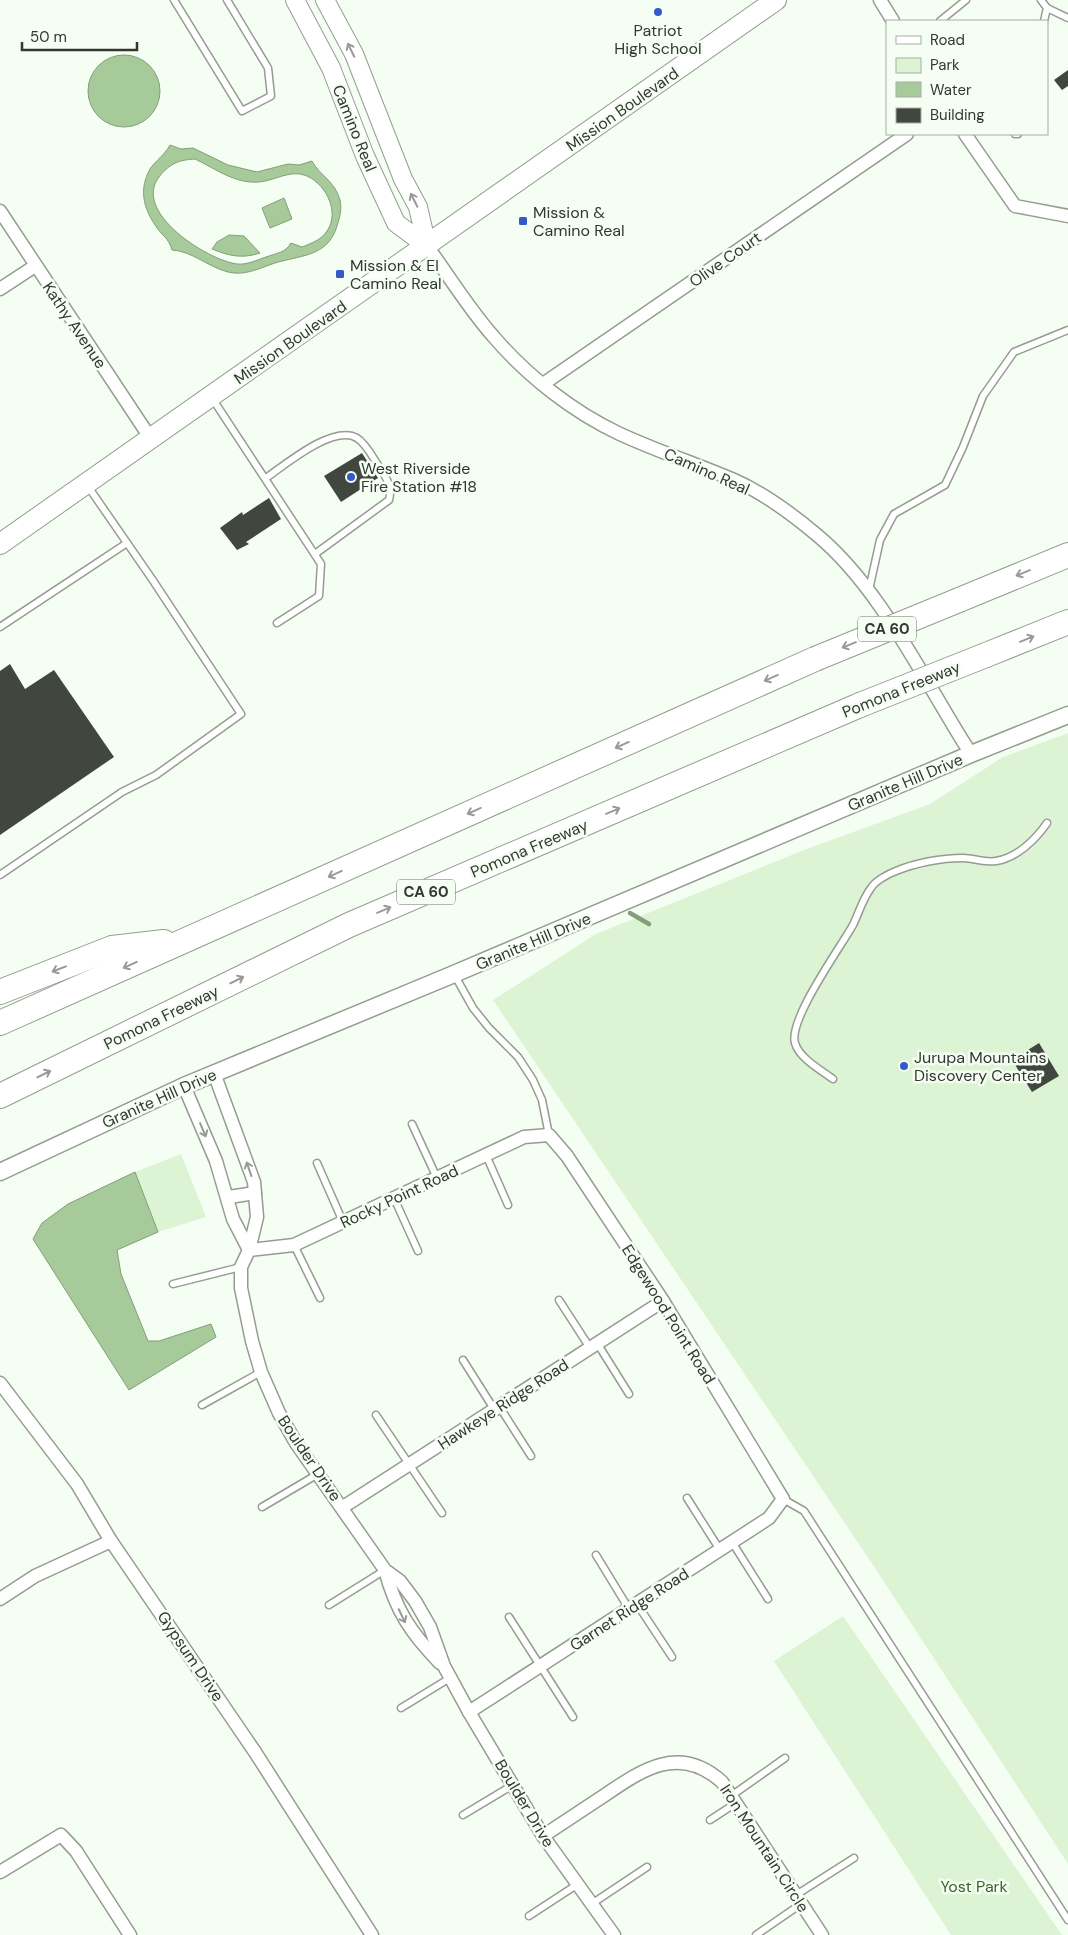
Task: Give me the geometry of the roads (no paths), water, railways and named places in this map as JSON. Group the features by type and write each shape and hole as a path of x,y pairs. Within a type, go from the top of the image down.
{"highway":[{"name":"CA 60","path":"0,1022 191,939 815,659 1068,554"},
{"name":"Pomona Freeway","path":"0,1096 349,925 860,705 1068,622"},
{"path":"0,992 112,948 191,939"}],"main road":[{"name":"Camino Real","path":"295,0 331,68 365,156 396,223 427,246"},
{"name":"Camino Real","path":"325,0 354,54 403,179 418,207 427,246"},
{"name":"Mission Boulevard","path":"0,544 776,0"}],"street":[{"path":"880,0 892,20"},
{"name":"Olive Court","path":"543,384 907,135"},
{"path":"966,135 1015,206 1068,216"},
{"name":"Kathy Avenue","path":"0,211 151,439"},
{"name":"Camino Real","path":"427,246 492,335 543,384 583,413 619,434 736,481 785,509 840,556 869,590 971,754"},
{"path":"0,289 35,266"},
{"name":"Granite Hill Drive","path":"0,1172 214,1073 454,974 971,754 1068,716"},
{"name":"Boulder Drive","path":"214,1073 254,1182 257,1217 241,1267 241,1288 261,1372 279,1413 296,1443 386,1570 400,1582 415,1601 430,1627 444,1666 469,1712 543,1836 614,1935"},
{"path":"184,1086 216,1160 229,1197 233,1219 248,1250"},
{"name":"Rocky Point Road","path":"248,1250 294,1245 524,1137 548,1135"},
{"name":"Edgewood Point Road","path":"548,1135 568,1156 663,1301 783,1499"},
{"path":"229,1197 254,1193"},
{"name":"Hawkeye Ridge Road","path":"343,1507 663,1301"},
{"name":"Gypsum Drive","path":"0,1383 77,1484 111,1541 256,1752 372,1935"},
{"name":"Garnet Ridge Road","path":"469,1712 769,1518 783,1499"},
{"path":"0,1599 35,1576 111,1541"},
{"name":"Boulder Drive","path":"386,1570 392,1596 406,1623 444,1666"},
{"name":"Iron Mountain Circle","path":"543,1836 633,1776 656,1765 673,1762 696,1764 712,1772 722,1782 822,1935"},
{"path":"0,1872 61,1835 76,1851 130,1935"}],"lane":[{"path":"174,0 242,111 270,96 268,68 227,0"},
{"path":"941,20 966,0"},
{"path":"1041,0 1047,8 1068,18"},
{"path":"1044,20 1047,8"},
{"path":"869,590 880,540 894,514 945,485 963,448 983,396 1014,352 1068,330"},
{"path":"211,397 321,564 319,596 277,623"},
{"path":"266,478 325,439 345,435 356,438 383,472 391,492 388,500 315,554"},
{"path":"0,875 122,792 156,775 241,714 86,484"},
{"path":"0,627 127,543"},
{"path":"833,1079 800,1052 794,1042 795,1032 801,1012 854,923 860,903 872,885 895,871 927,863 964,858 997,861 1009,857 1036,839 1046,823"},
{"path":"454,974 473,1008 489,1028 507,1043 533,1080 542,1100 548,1135"},
{"path":"412,1124 437,1178"},
{"path":"486,1155 508,1205"},
{"path":"318,1163 343,1222"},
{"path":"394,1198 418,1251"},
{"path":"294,1245 320,1298"},
{"path":"173,1284 241,1267"},
{"path":"559,1300 629,1394"},
{"path":"463,1360 531,1456"},
{"path":"202,1405 261,1372"},
{"path":"376,1415 442,1513"},
{"path":"262,1507 318,1474"},
{"path":"687,1498 720,1550"},
{"path":"783,1499 804,1511 1068,1920"},
{"path":"732,1542 768,1599"},
{"path":"596,1556 672,1657"},
{"path":"329,1605 386,1570"},
{"path":"509,1617 573,1717"},
{"path":"401,1708 450,1678"},
{"path":"710,1820 785,1758"},
{"path":"463,1815 513,1785"},
{"path":"756,1935 854,1858"},
{"path":"593,1904 647,1867"},
{"path":"529,1916 578,1884"}],"water":[{"path":"124,55 144,61 154,71 160,91 154,111 144,121 124,127 104,121 94,111 88,91 94,71 104,61"},
{"path":"170,145 181,149 193,148 228,165 257,172 288,164 299,165 312,161 335,188 340,200 340,216 333,236 327,244 311,254 240,273 221,270 186,253 172,250 169,242 151,218 144,198 144,184 150,169","holes":["195,159 242,181 259,182 293,174 311,178 324,190 331,206 331,223 327,231 319,239 306,246 302,247 291,243 280,252 244,264 224,261 208,254 192,244 164,219 156,205 153,191 159,177 171,165 179,161"]},
{"path":"284,198 292,219 270,228 262,208"},
{"path":"229,235 244,236 260,253 236,256 212,249 217,242"},
{"path":"135,1172 158,1232 117,1250 121,1274 148,1341 159,1341 211,1324 216,1337 129,1390 33,1239 42,1223 68,1204"}],"waterway":[{"path":"630,913 649,924"}],"place":[{"name":"Patriot High School","path":"658,12"},
{"name":"Mission & Camino Real","path":"523,221"},
{"name":"Mission & El Camino Real","path":"340,274"},
{"name":"West Riverside Fire Station #18","path":"351,477"},
{"name":"Jurupa Mountains Discovery Center","path":"904,1066"}],"park label":[{"name":"Yost Park","path":"974,1886"}]}
